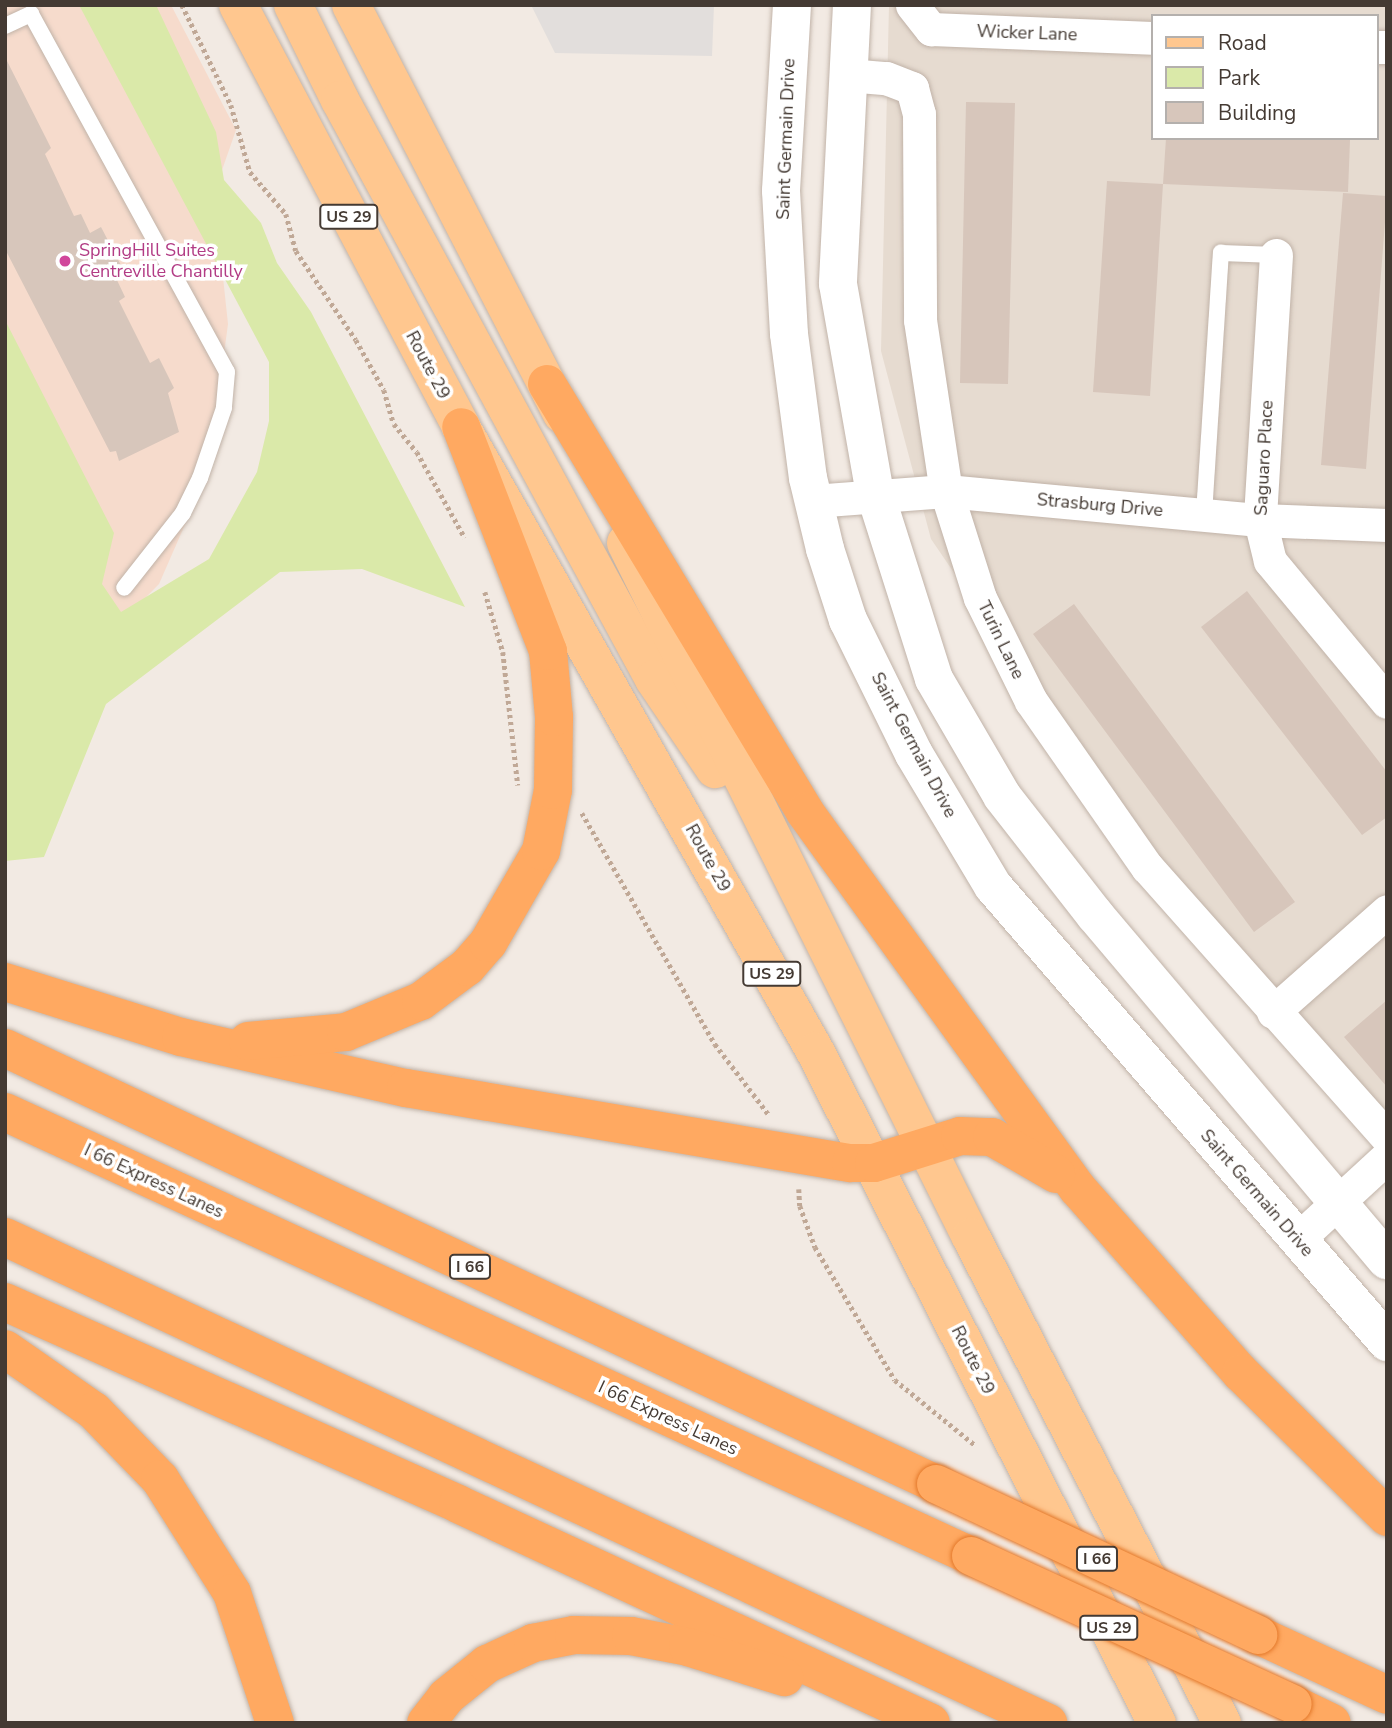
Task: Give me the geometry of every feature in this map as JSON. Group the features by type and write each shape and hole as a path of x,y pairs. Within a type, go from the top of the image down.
{"highway":[{"path":"547,384 805,812 1078,1189 1241,1373 1387,1517"},
{"path":"181,1037 307,1038 383,1020 421,1002 467,967 488,943 541,851 552,790 554,718 548,651 461,427"},
{"path":"5,982 181,1037 406,1088 851,1163 874,1163 960,1136 992,1137 1018,1148 1078,1189"},
{"name":"I 66","path":"5,1048 1387,1695"},
{"name":"I 66 Express Lanes","path":"5,1112 1332,1723"},
{"path":"5,1237 1048,1723"},
{"path":"5,1302 458,1504 931,1723"},
{"path":"5,1349 94,1411 160,1479 232,1593 275,1723"},
{"path":"426,1723 446,1697 487,1664 533,1643 574,1635 631,1636 688,1647 919,1723"}],"main road":[{"name":"Route 29","path":"238,5 461,427 713,866 874,1163 1157,1723"},
{"path":"293,5 340,100 654,679 804,902"},
{"path":"351,5 547,384 927,1146 1222,1723"}],"street":[{"name":"Saint Germain Drive","path":"792,5 782,204 789,334 814,501 848,620 914,754 993,886 1387,1342"},
{"path":"852,5 838,284 875,493 934,679 1002,796 1095,915 1387,1260"},
{"name":"Wicker Lane","path":"912,5 932,29 1150,38"},
{"name":"Turin Lane","path":"848,75 886,78 912,88 919,114 920,320 946,491 980,598 1031,701 1147,867 1273,1012 1387,1137"},
{"name":"Saguaro Place","path":"1276,255 1260,520 1270,561 1387,702"},
{"name":"Strasburg Drive","path":"814,501 875,493 946,491 1260,520 1387,525"},
{"path":"1273,1012 1387,911"},
{"path":"1298,1240 1387,1157"}],"lane":[{"path":"5,26 31,14 227,372 224,408 200,478 183,513 124,588"},
{"path":"1204,514 1221,253 1276,255"}],"shaded area":[{"path":"5,5 171,5 236,130 214,193 228,324 208,472 159,584 95,649 5,471"},
{"path":"531,5 714,5 712,56 555,53"},
{"path":"889,5 1387,5 1387,1116 1130,831 931,539 881,351"}],"green space":[{"path":"79,5 156,5 216,132 224,180 261,223 277,263 311,312 465,607 362,569 280,572 106,704 44,857 5,861 5,320 114,533 102,584 121,612 209,559 257,472 269,421 269,362"}],"building":[{"name":"SpringHill Suites Centreville Chantilly","path":"5,57 51,148 45,154 74,216 81,214 90,233 101,227 125,273 116,278 125,297 119,301 150,363 159,358 174,388 168,393 179,432 119,461 116,451 110,452 5,249"},
{"path":"966,102 1015,103 1008,384 960,383"},
{"path":"1166,140 1350,140 1348,192 1163,184"},
{"path":"1107,181 1163,184 1150,396 1093,392"},
{"path":"1343,193 1387,196 1366,469 1321,465"},
{"path":"1247,591 1387,772 1387,817 1362,835 1201,627"},
{"path":"1074,604 1295,902 1254,932 1033,634"},
{"path":"1387,1000 1387,1087 1344,1037"}],"place":[{"name":"SpringHill Suites Centreville Chantilly","path":"65,261"}]}
